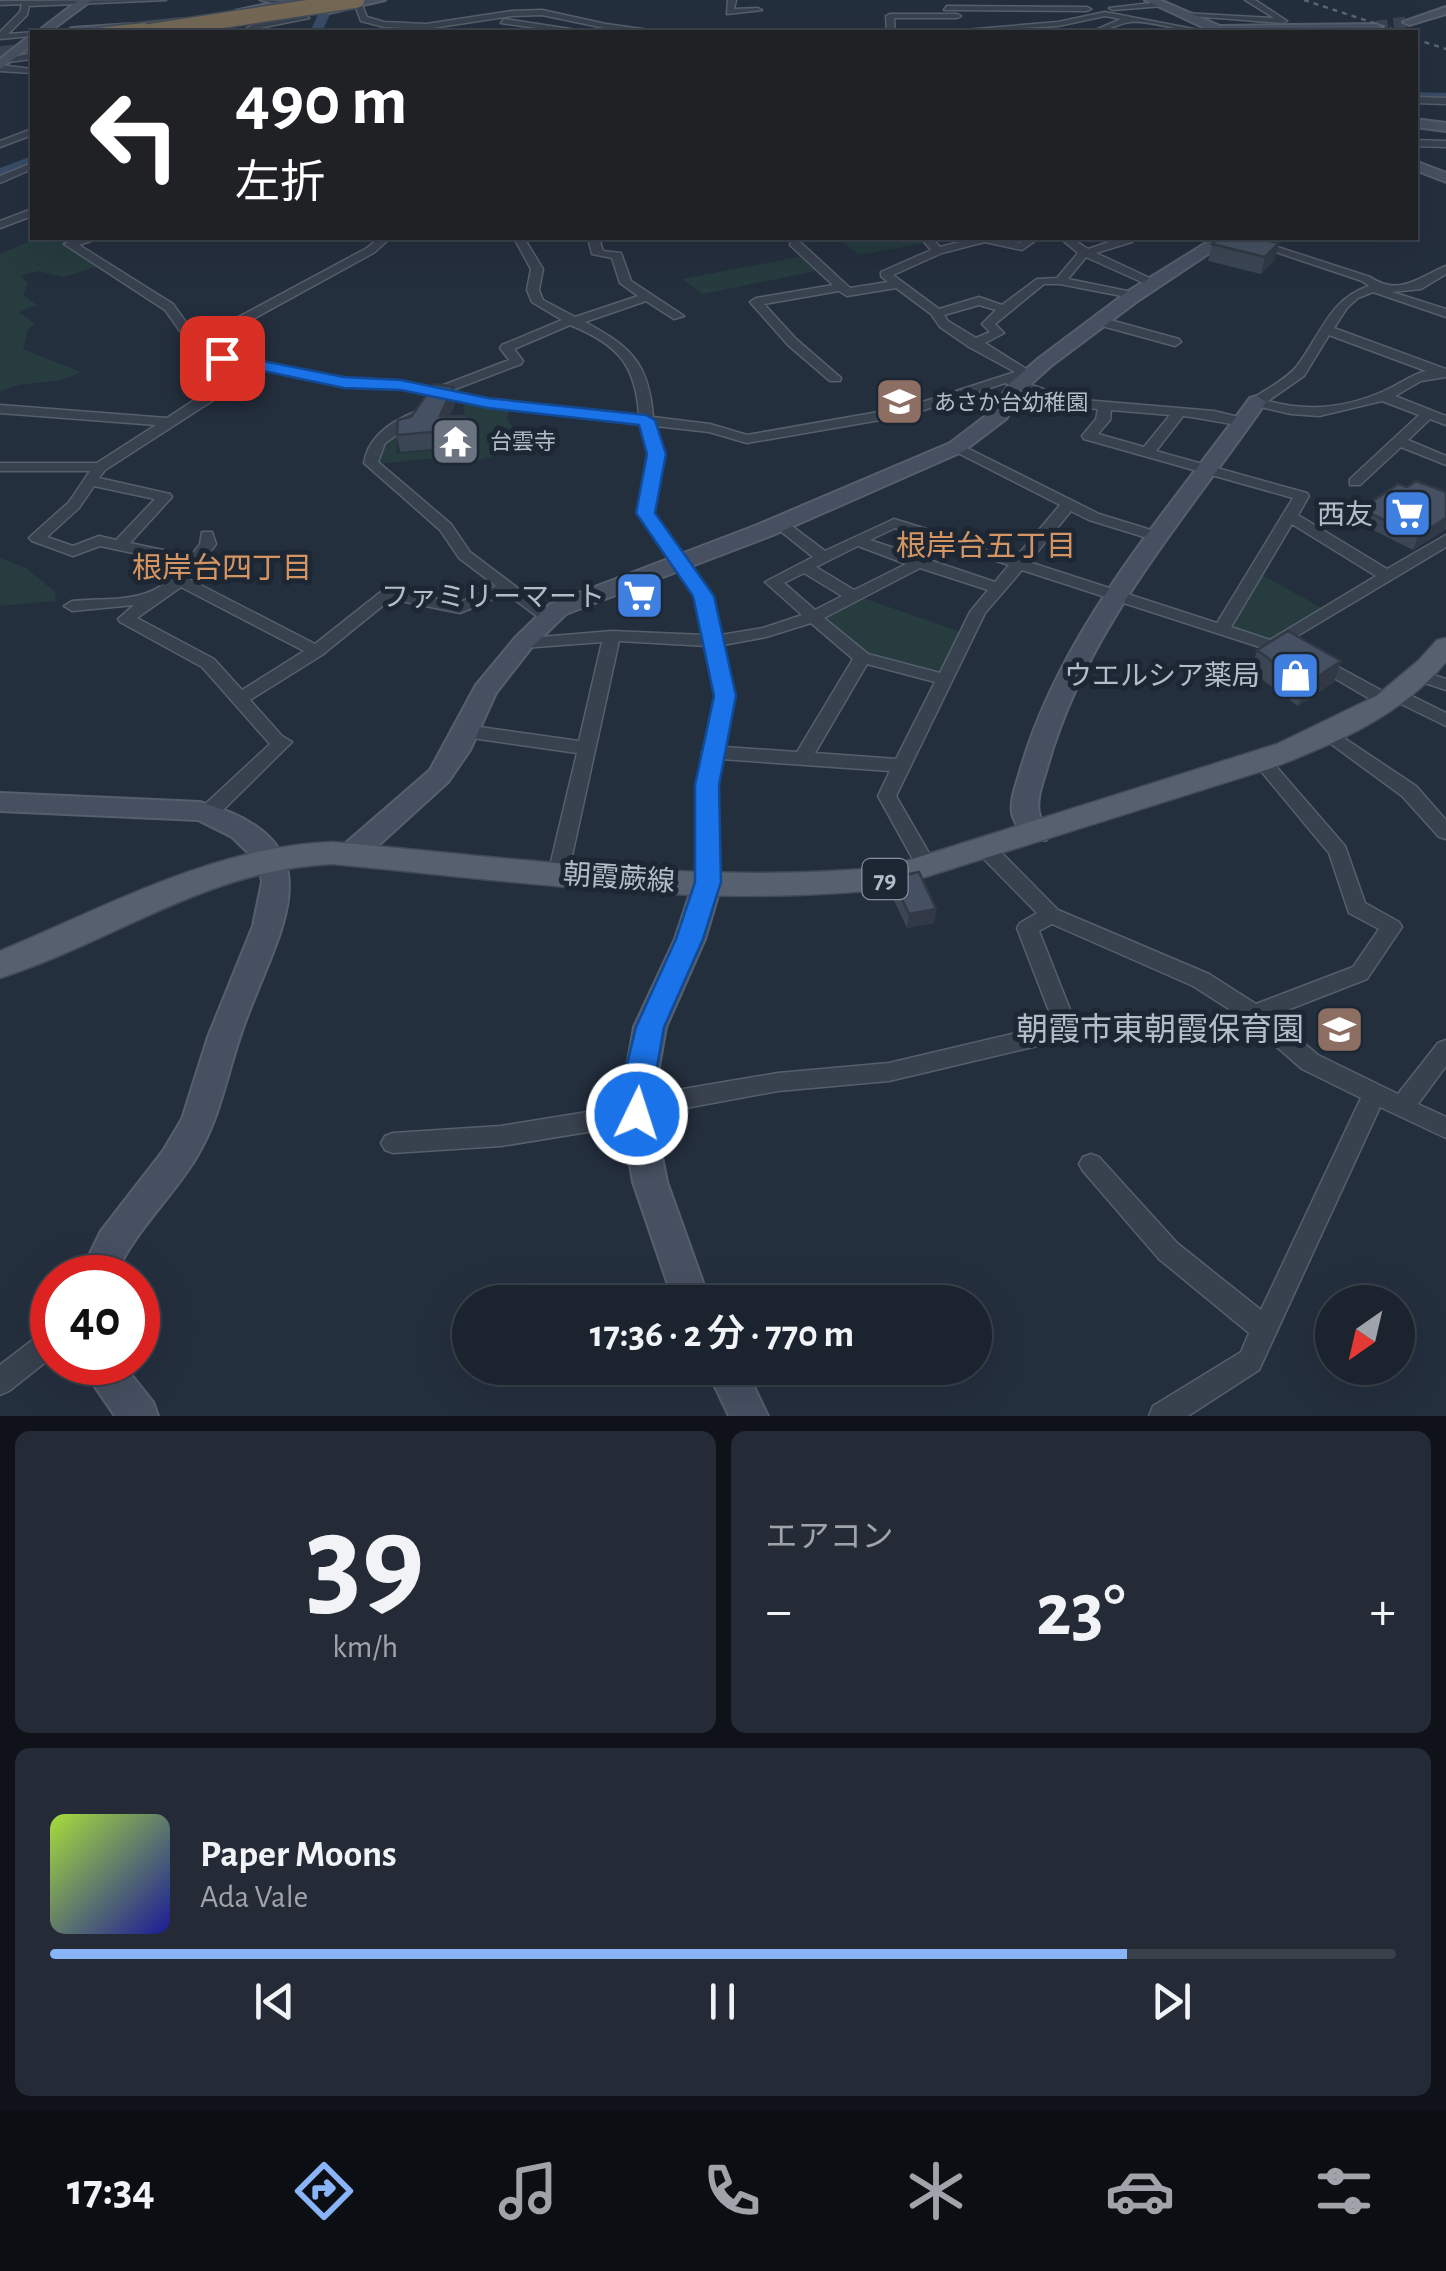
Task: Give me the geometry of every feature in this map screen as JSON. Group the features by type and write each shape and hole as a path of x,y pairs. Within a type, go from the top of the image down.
{"highway":[{"path":"127,30 331,0"},
{"path":"161,30 352,2"},
{"path":"116,30 204,20"}],"main road":[{"name":"朝霞蕨線","path":"0,965 220,872 304,852 558,874 708,882 848,883 888,878 1262,761 1330,734 1412,689 1446,646"}],"street":[{"path":"0,3 162,0"},
{"path":"227,0 254,0"},
{"path":"249,30 304,18 284,2 264,0"},
{"path":"86,30 304,0"},
{"path":"189,30 378,0"},
{"path":"732,0 730,12 758,10"},
{"path":"1043,0 1038,10 1044,25"},
{"path":"1087,0 1099,8"},
{"path":"1249,0 1290,28"},
{"path":"45,30 84,1"},
{"path":"352,2 364,20 374,26 435,29 503,21 563,30"},
{"path":"519,14 546,2"},
{"path":"916,3 1038,10 1168,10 1290,28"},
{"path":"25,4 70,11"},
{"path":"0,38 25,4"},
{"path":"945,4 970,30"},
{"path":"1100,30 1168,10 1211,30"},
{"path":"1409,22 1446,10"},
{"path":"374,26 519,14 571,15 605,26 642,30"},
{"path":"983,30 1044,25 1090,14 1128,19"},
{"path":"891,30 890,16 957,16"},
{"path":"1044,25 1068,30"},
{"path":"1252,30 1376,28"},
{"path":"0,38 30,37"},
{"path":"4,61 30,39"},
{"path":"4,61 30,54"},
{"path":"4,61 30,70"},
{"path":"1418,98 1446,100"},
{"path":"1418,123 1446,128"},
{"path":"4,143 30,133"},
{"path":"4,143 30,147"},
{"path":"1418,143 1445,145"},
{"path":"0,180 30,167"},
{"path":"0,225 30,213"},
{"path":"84,240 70,244 170,307 184,328 222,331"},
{"path":"380,240 372,250 222,331 198,346 198,351 344,382 401,385 525,408 710,428 747,439 909,411 1020,378 1142,290 1221,240"},
{"path":"520,240 539,268 540,278 533,290 538,302 613,342 628,356 644,388 646,420 656,454 646,513 704,596 725,696 707,785 708,882 690,939 650,1027 636,1110 650,1182 686,1285"},
{"path":"594,240 598,254 618,255 626,283 678,316"},
{"path":"796,240 794,243 847,292 898,284"},
{"path":"928,240 938,251"},
{"path":"976,240 886,271 937,313 944,324 1020,378 1070,403 1180,412 1242,422"},
{"path":"992,240 1022,247 1031,240"},
{"path":"1068,240 1142,290"},
{"path":"1060,281 1086,253 1128,240"},
{"path":"1246,240 1359,277 1380,289 1446,313"},
{"path":"1036,832 1026,816 1024,800 1044,730 1081,651 1242,422 1257,402 1299,373 1350,298 1380,289 1417,287 1446,269"},
{"path":"973,344 998,333 988,324 1041,282 1142,290"},
{"path":"835,378 792,342 756,302 842,288"},
{"path":"548,617 464,555 432,513 371,463 372,451 382,438 414,416 434,392 517,361 506,348 571,321 648,297"},
{"path":"937,313 979,302 1004,310"},
{"path":"1099,321 1175,342"},
{"path":"1327,330 1445,373"},
{"path":"195,561 99,541 73,551 37,538 74,505 96,474 207,398 247,364"},
{"path":"1257,402 1301,415 1384,396 1417,375 1445,373"},
{"path":"350,855 439,776 485,691 548,617 570,603 780,522 957,447 998,415 1020,378"},
{"path":"1384,396 1446,421"},
{"path":"1105,406 1103,420 1088,436 1302,496 1220,631"},
{"path":"0,409 169,422"},
{"path":"1148,452 1180,412"},
{"path":"1355,482 1428,414"},
{"path":"1400,441 1446,462"},
{"path":"957,447 1094,518 1159,538"},
{"path":"0,466 96,474 165,497 120,545"},
{"path":"927,867 887,796 978,612 1068,505"},
{"path":"1290,517 1388,576"},
{"path":"780,522 822,556"},
{"path":"944,680 862,658 774,582 894,524 1272,646 1446,540"},
{"path":"207,535 208,544 180,580 126,619 208,663 276,740 283,742 208,814"},
{"path":"858,541 996,588"},
{"path":"523,643 612,636 716,641 766,632 813,618 919,563"},
{"path":"804,566 854,596"},
{"path":"180,580 316,651"},
{"path":"240,699 316,651 388,594 460,608 506,587"},
{"path":"72,606 154,599"},
{"path":"558,874 612,636"},
{"path":"1282,640 1412,689 1446,720"},
{"path":"802,758 862,658"},
{"path":"465,731 587,748"},
{"path":"1330,734 1396,780 1446,832"},
{"path":"711,752 904,766"},
{"path":"1254,1014 1360,973 1392,927 1356,908 1338,851 1262,761"},
{"path":"0,802 192,809 243,833 271,857 275,881 268,922 233,1010 198,1120 172,1165 107,1255"},
{"path":"985,848 1051,915 1201,980 1254,1014 1310,1062 1446,1128"},
{"path":"393,1143 500,1136 778,1082 889,1072 1067,1030 1027,928 1051,915"},
{"path":"1402,1107 1446,1050"},
{"path":"1163,1416 1250,1360 1374,1095"},
{"path":"1091,1164 1168,1252 1264,1329"},
{"path":"0,1382 30,1358"},
{"path":"114,1385 138,1416"},
{"path":"733,1385 749,1416"}],"green space":[{"path":"33,240 84,240 72,244 103,265 63,277 38,271 21,276 28,283 23,295 37,305 19,312 35,324 28,329 23,349 81,372 0,392 0,254"},
{"path":"840,240 926,243 859,255"},
{"path":"804,256 821,270 703,294 682,279"},
{"path":"463,404 509,411 507,419 524,449 469,462 464,455 379,464 382,444 394,434 399,434 397,453 471,447"},
{"path":"0,558 26,568 55,592 56,601 0,606"},
{"path":"1262,575 1322,608 1269,640 1230,627"},
{"path":"863,598 961,632 942,671 935,673 865,655 823,618"}],"building":[{"path":"1217,240 1279,243 1265,257 1212,244"},
{"path":"434,384 453,387 440,416 467,416 468,429 397,435 398,420 411,417"},
{"name":"西友","path":"1416,481 1446,492 1446,518 1418,536 1361,509 1398,484 1407,487"},
{"path":"643,575 658,587 640,594 626,581"},
{"path":"1288,631 1341,661 1305,685 1257,650"},
{"path":"919,872 936,909 909,914 892,878"}],"waterway":[{"path":"317,30 324,14"},
{"path":"1418,96 1446,97"},
{"path":"0,174 30,162"}],"tunnel":[{"path":"1376,27 1409,22"},
{"path":"0,54 30,49"}],"railway":[{"path":"1304,0 1395,30"},
{"path":"1418,40 1446,49"}],"place":[{"name":"あさか台幼稚園","path":"899,402"},
{"name":"台雲寺","path":"455,441"},
{"name":"西友","path":"1408,514"},
{"name":"ファミリーマート","path":"640,596"},
{"name":"ウエルシア薬局","path":"1295,675"},
{"name":"朝霞市東朝霞保育園","path":"1339,1029"}],"district":[{"name":"根岸台五丁目","path":"986,546"},
{"name":"根岸台四丁目","path":"222,568"}],"route":[{"path":"222,358 344,382 401,385 488,403 646,420 656,454 646,513 704,596 725,696 707,785 709,870 705,898 650,1027 638,1081 637,1114"}]}
